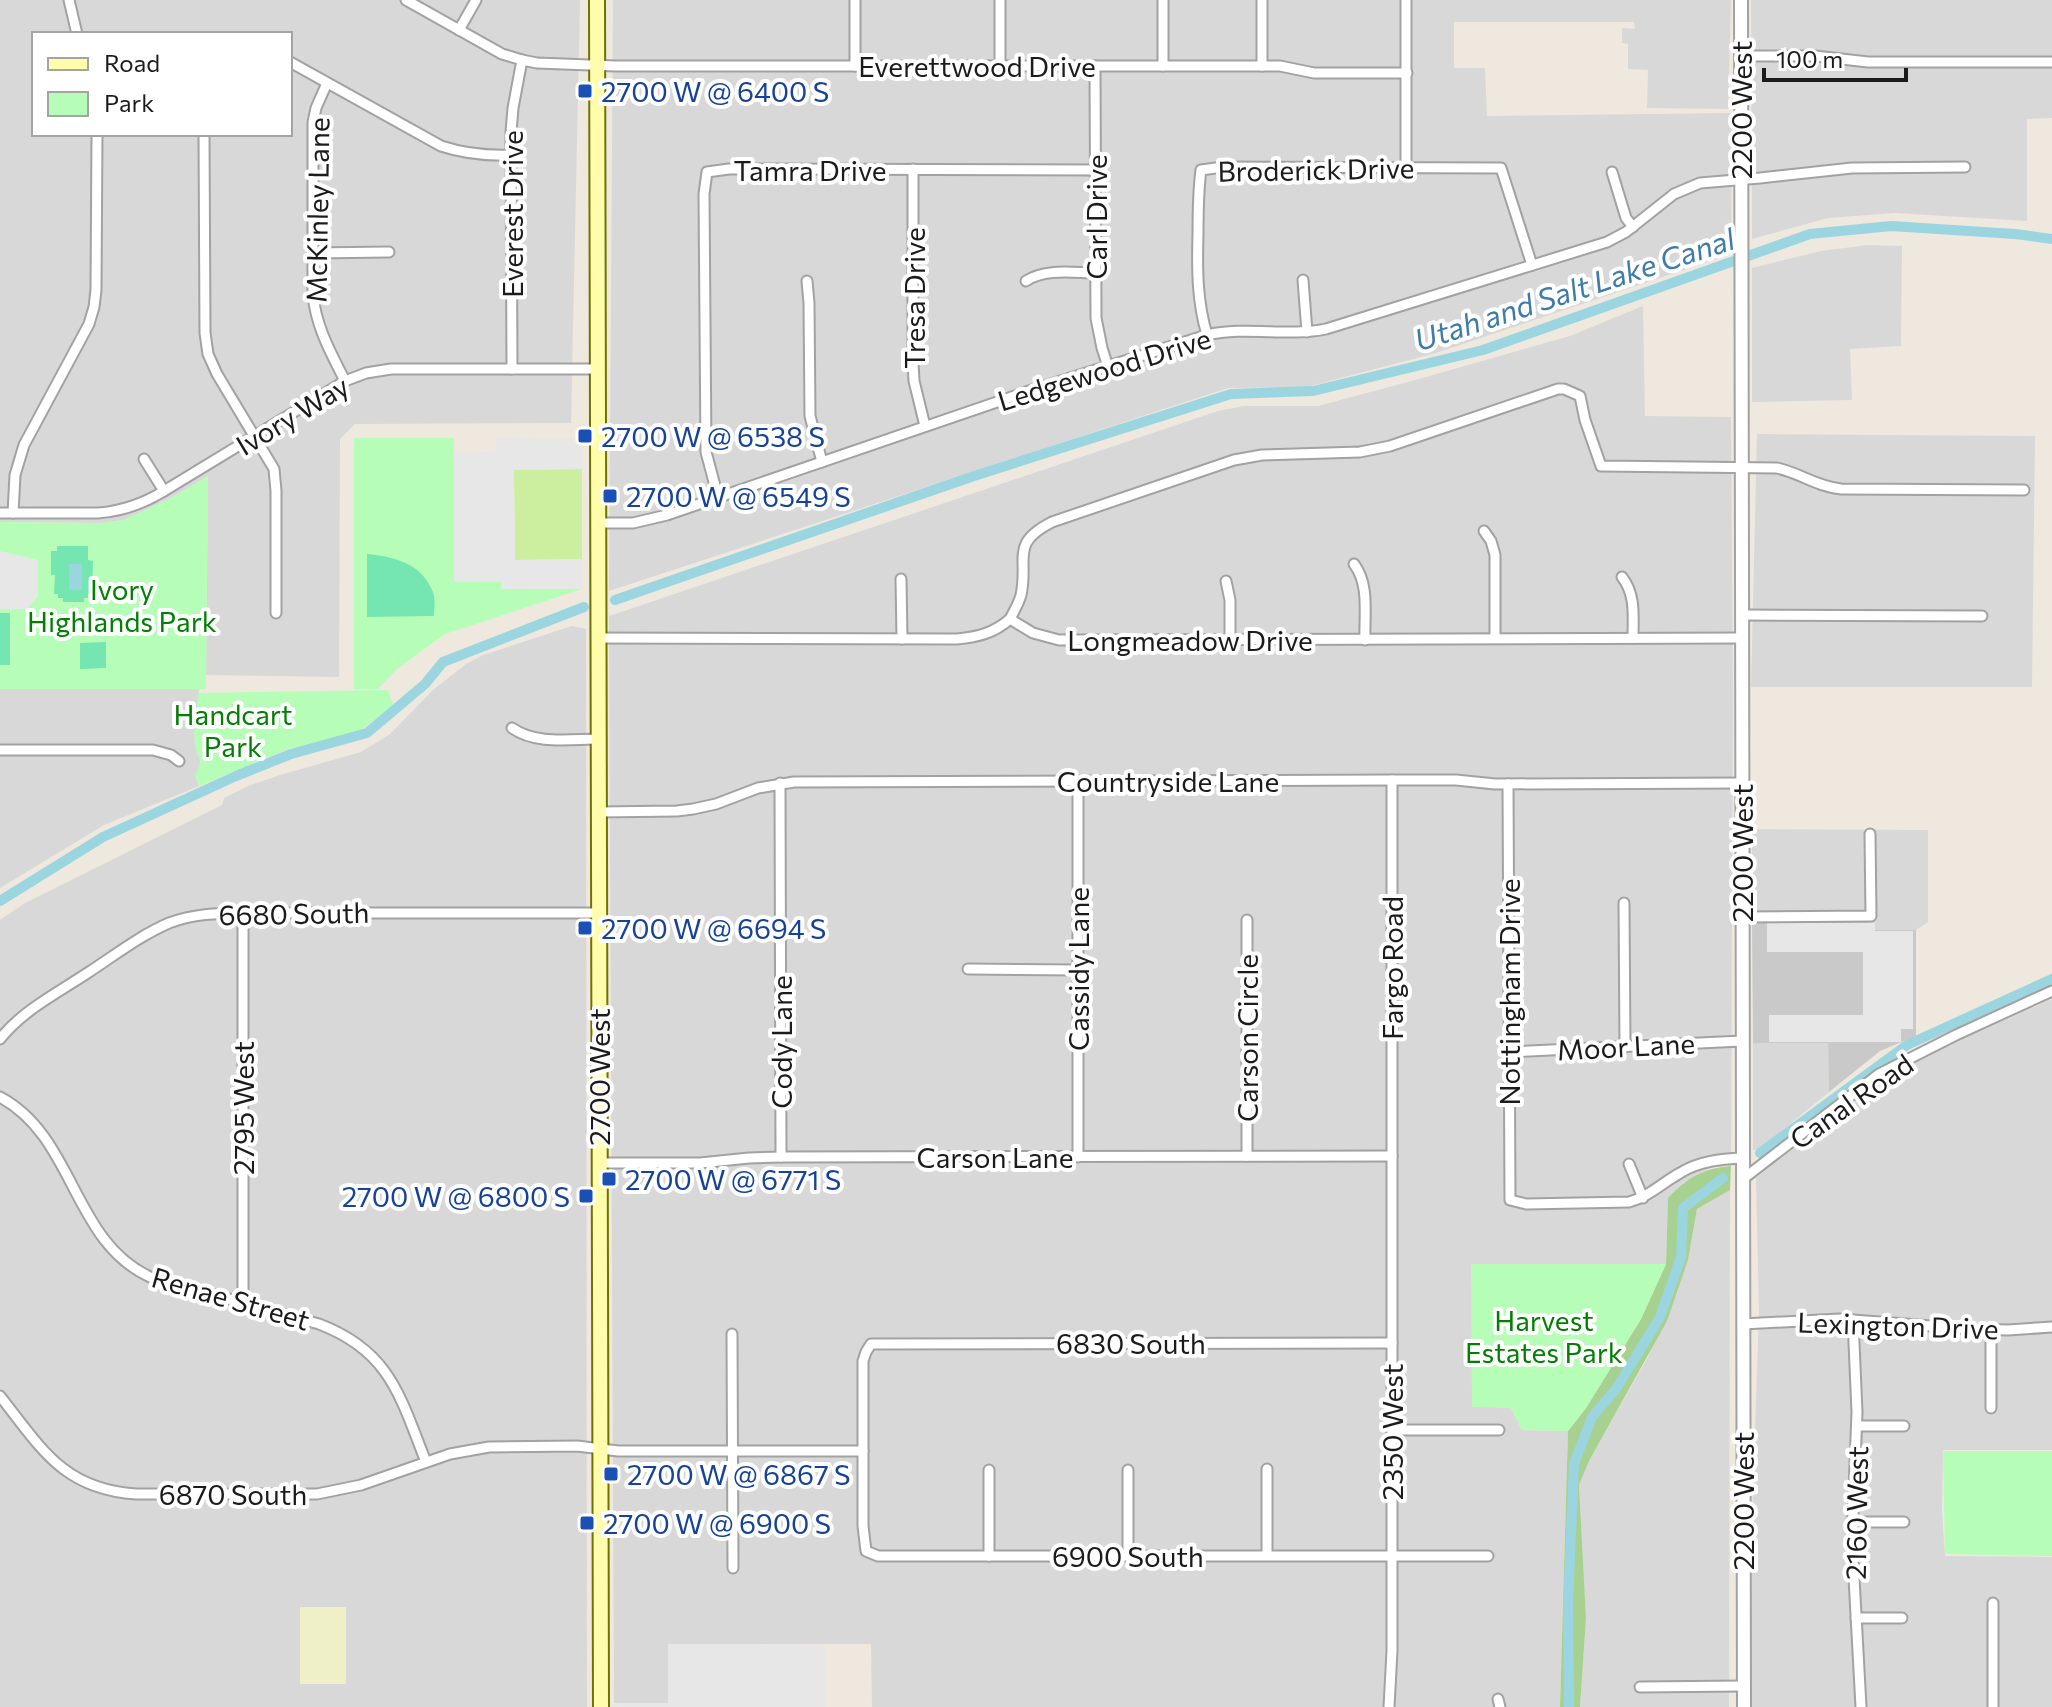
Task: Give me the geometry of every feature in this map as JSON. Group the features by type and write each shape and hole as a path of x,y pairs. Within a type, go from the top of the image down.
{"main road":[{"name":"2700 West","path":"597,0 601,1707"}],"street":[{"path":"69,0 77,32"},
{"name":"Everettwood Drive","path":"406,0 502,54 537,63 1280,66 1308,72 1407,73"},
{"path":"459,30 476,0"},
{"path":"855,0 855,66"},
{"path":"1000,0 1000,66"},
{"path":"1163,0 1163,66"},
{"path":"1262,0 1262,66"},
{"path":"1406,0 1406,167"},
{"name":"2200 West","path":"1741,0 1744,1707"},
{"path":"1741,56 1815,56 1868,62 2052,62"},
{"name":"Everest Drive","path":"512,369 513,108 522,60"},
{"path":"292,63 441,146 463,153 512,155"},
{"name":"Carl Drive","path":"1095,66 1098,329 1108,367"},
{"name":"McKinley Lane","path":"327,83 313,122 314,313 345,381"},
{"path":"13,513 15,475 24,445 89,324 94,307 97,136"},
{"path":"204,136 205,333 208,354 271,462 276,480 276,613"},
{"name":"Broderick Drive","path":"1207,335 1199,304 1197,278 1201,170 1223,167 1501,168 1532,265"},
{"name":"Ledgewood Drive","path":"598,523 646,522 925,426 1207,335 1326,329 1607,242 1633,227 1674,194 1700,183 1852,168 1965,167"},
{"name":"Tamra Drive","path":"718,497 706,452 704,194 707,172 729,169 1096,170"},
{"name":"Tresa Drive","path":"913,169 913,362 916,394 925,426"},
{"path":"1612,172 1626,218 1633,227"},
{"path":"313,253 389,252"},
{"path":"1026,281 1050,273 1096,273"},
{"path":"1303,280 1307,332"},
{"path":"807,281 810,416 822,462"},
{"name":"Ivory Way","path":"0,513 113,512 138,505 345,381 366,373 391,369 597,369"},
{"path":"598,638 973,638 1001,627 1010,619 1021,595 1022,561 1027,541 1036,530 1052,522 1234,460 1262,455 1350,453 1390,446 1558,389 1580,396 1601,466 1777,468 1817,485 1841,489 2024,490"},
{"path":"144,459 164,491"},
{"path":"1484,531 1495,555 1495,637"},
{"path":"1354,564 1361,573 1364,585 1365,640"},
{"path":"1622,577 1632,596 1633,638"},
{"path":"901,579 902,639"},
{"path":"1226,581 1230,600 1230,640"},
{"path":"1742,615 1982,616"},
{"name":"Longmeadow Drive","path":"1010,619 1033,633 1059,640 1742,638"},
{"path":"512,728 533,739 599,739"},
{"path":"0,750 153,750 171,755 179,761"},
{"name":"Fargo Road","path":"1392,780 1392,1156"},
{"name":"Countryside Lane","path":"599,812 693,809 780,783 1456,780 1508,784 1742,783"},
{"name":"Cassidy Lane","path":"1078,782 1078,1157"},
{"name":"Cody Lane","path":"780,783 781,1157"},
{"name":"Nottingham Drive","path":"1508,784 1510,1200 1526,1204 1590,1204 1643,1198"},
{"path":"1742,917 1871,916 1870,834"},
{"path":"1624,903 1625,1047"},
{"name":"6680 South","path":"0,1039 19,1019 136,942 170,923 191,916 213,913 599,913"},
{"name":"2795 West","path":"243,913 243,1302"},
{"name":"Carson Circle","path":"1247,920 1247,1156"},
{"path":"968,969 1078,970"},
{"name":"Canal Road","path":"1743,1179 1879,1074 2052,991"},
{"name":"Moor Lane","path":"1510,1052 1742,1041"},
{"name":"Renae Street","path":"0,1097 27,1115 43,1133 98,1232 130,1266 150,1277 319,1324 357,1342 384,1370 394,1386 426,1462"},
{"name":"Carson Lane","path":"599,1163 700,1163 781,1157 1392,1156"},
{"name":"2350 West","path":"1389,1707 1392,1651 1392,1156"},
{"path":"1629,1164 1643,1198 1689,1167 1714,1160 1743,1158"},
{"name":"Lexington Drive","path":"1743,1324 1853,1320 1991,1330 2052,1327"},
{"name":"2160 West","path":"1853,1320 1857,1426 1851,1522 1861,1707"},
{"path":"1991,1330 1991,1408"},
{"path":"732,1334 733,1568"},
{"name":"6830 South","path":"863,1451 863,1361 871,1344 1392,1343"},
{"name":"6870 South","path":"0,1396 58,1467 87,1484 119,1493 317,1494 369,1483 468,1449 489,1447 577,1446 618,1451 863,1451"},
{"path":"1857,1426 1904,1426"},
{"path":"1392,1430 1499,1430"},
{"name":"6900 South","path":"863,1451 863,1541 866,1551 878,1556 1488,1556"},
{"path":"1267,1469 1267,1555"},
{"path":"989,1470 989,1556"},
{"path":"1128,1470 1128,1555"},
{"path":"1851,1522 1904,1522"},
{"path":"1993,1603 1993,1707"},
{"path":"1856,1618 1902,1618"},
{"path":"1640,1687 1743,1686"}],"shaded area":[{"path":"0,0 580,0 571,423 355,424 340,439 339,677 206,675 208,476 124,520 101,523 0,522"},
{"path":"613,0 1731,0 1728,109 1647,108 1648,70 1628,69 1628,44 1622,43 1622,28 1635,29 1634,22 1454,22 1454,68 1485,68 1487,116 1732,113 1731,254 1436,353 1307,387 1228,388 609,591"},
{"path":"1751,0 2052,0 2052,118 2027,119 2027,221 1895,213 1828,218 1752,239"},
{"path":"1868,245 1902,246 1901,346 1850,349 1852,400 1752,402 1752,268 1821,251"},
{"path":"1643,306 1645,416 1731,417 1731,1166 1712,1167 1684,1182 1668,1198 1666,1264 1472,1264 1511,1408 1522,1430 1568,1431 1560,1707 872,1707 871,1644 668,1644 668,1703 614,1703 609,616 1218,411 1244,406 1318,406 1570,336"},
{"path":"1757,434 2035,436 2032,687 1751,687"},
{"path":"496,438 582,439 582,469 514,470 515,560 582,559 582,589 501,589 501,582 454,582 454,453 495,452"},
{"path":"0,551 38,560 38,596 27,609 0,609"},
{"path":"572,626 586,629 587,1707 0,1707 0,920 25,903 222,805 224,798 248,786 361,752 390,734 433,690 466,664 483,655"},
{"path":"0,689 199,689 195,746 200,755 200,766 195,775 199,786 104,825 0,888"},
{"path":"1752,829 1928,830 1928,922 1916,930 1875,930 1868,921 1752,922"},
{"path":"1868,921 1875,930 1916,930 1916,1036 1880,1051 1829,1092 1828,1043 1753,1043 1752,922"},
{"path":"1767,923 1875,923 1875,931 1913,931 1913,1029 1901,1029 1901,1042 1769,1042 1769,1015 1863,1015 1863,952 1767,952"},
{"path":"2052,999 2052,1450 1943,1450 1942,1511 1945,1556 2052,1557 2052,1707 1750,1707 1759,1312 1756,1178 1898,1068"},
{"path":"1753,1043 1828,1043 1829,1092 1758,1150 1753,1150"},
{"path":"1730,1190 1729,1707 1580,1707 1586,1618 1579,1485 1589,1461 1648,1357 1688,1260 1697,1209"},
{"path":"668,1644 825,1645 825,1707 611,1707 619,1703 668,1703"}],"green space":[{"path":"354,438 454,438 454,582 501,582 502,589 582,589 445,634 397,669 378,689 354,689"},
{"path":"582,469 582,559 515,560 514,470"},
{"name":"Ivory Highlands Park","path":"208,476 206,689 0,689 0,522 101,523 124,520"},
{"path":"57,546 88,546 88,560 93,561 92,594 84,598 84,602 63,602 63,598 54,594 51,551 57,551"},
{"path":"367,554 406,563 421,573 433,593 434,616 367,617"},
{"path":"0,613 10,613 10,665 0,665"},
{"path":"106,642 106,668 80,669 80,643"},
{"name":"Handcart Park","path":"388,690 393,705 360,731 288,749 199,786 195,775 200,762 195,740 198,693"},
{"path":"1731,1166 1730,1190 1697,1209 1688,1260 1667,1321 1589,1461 1579,1485 1586,1618 1580,1707 1560,1707 1568,1431 1586,1408 1641,1319 1666,1264 1668,1198 1696,1175"},
{"name":"Harvest Estates Park","path":"1471,1264 1666,1264 1641,1319 1586,1408 1568,1431 1522,1430 1511,1408 1472,1407"},
{"path":"1943,1451 2052,1451 2052,1556 1945,1554"},
{"path":"300,1607 346,1607 346,1684 300,1684"}],"water":[{"path":"69,564 82,564 82,590 69,590"}],"waterway":[{"name":"Utah and Salt Lake Canal","path":"615,600 974,476 1231,394 1313,391 1483,350 1810,234 1891,226 2052,239"},
{"name":"Utah and Salt Lake Canal","path":"0,901 103,837 236,776 291,754 367,733 425,684 443,662 584,607"},
{"path":"1760,1153 1907,1045 2052,979"},
{"path":"1569,1707 1568,1604 1574,1464 1592,1417 1616,1389 1660,1317 1681,1257 1683,1208 1723,1178"}],"place":[{"name":"2700 W @ 6400 S","path":"585,91"},
{"name":"2700 W @ 6538 S","path":"585,436"},
{"name":"2700 W @ 6549 S","path":"610,496"},
{"name":"2700 W @ 6694 S","path":"585,928"},
{"name":"2700 W @ 6771 S","path":"609,1179"},
{"name":"2700 W @ 6800 S","path":"586,1196"},
{"name":"2700 W @ 6867 S","path":"611,1474"},
{"name":"2700 W @ 6900 S","path":"587,1523"}]}
